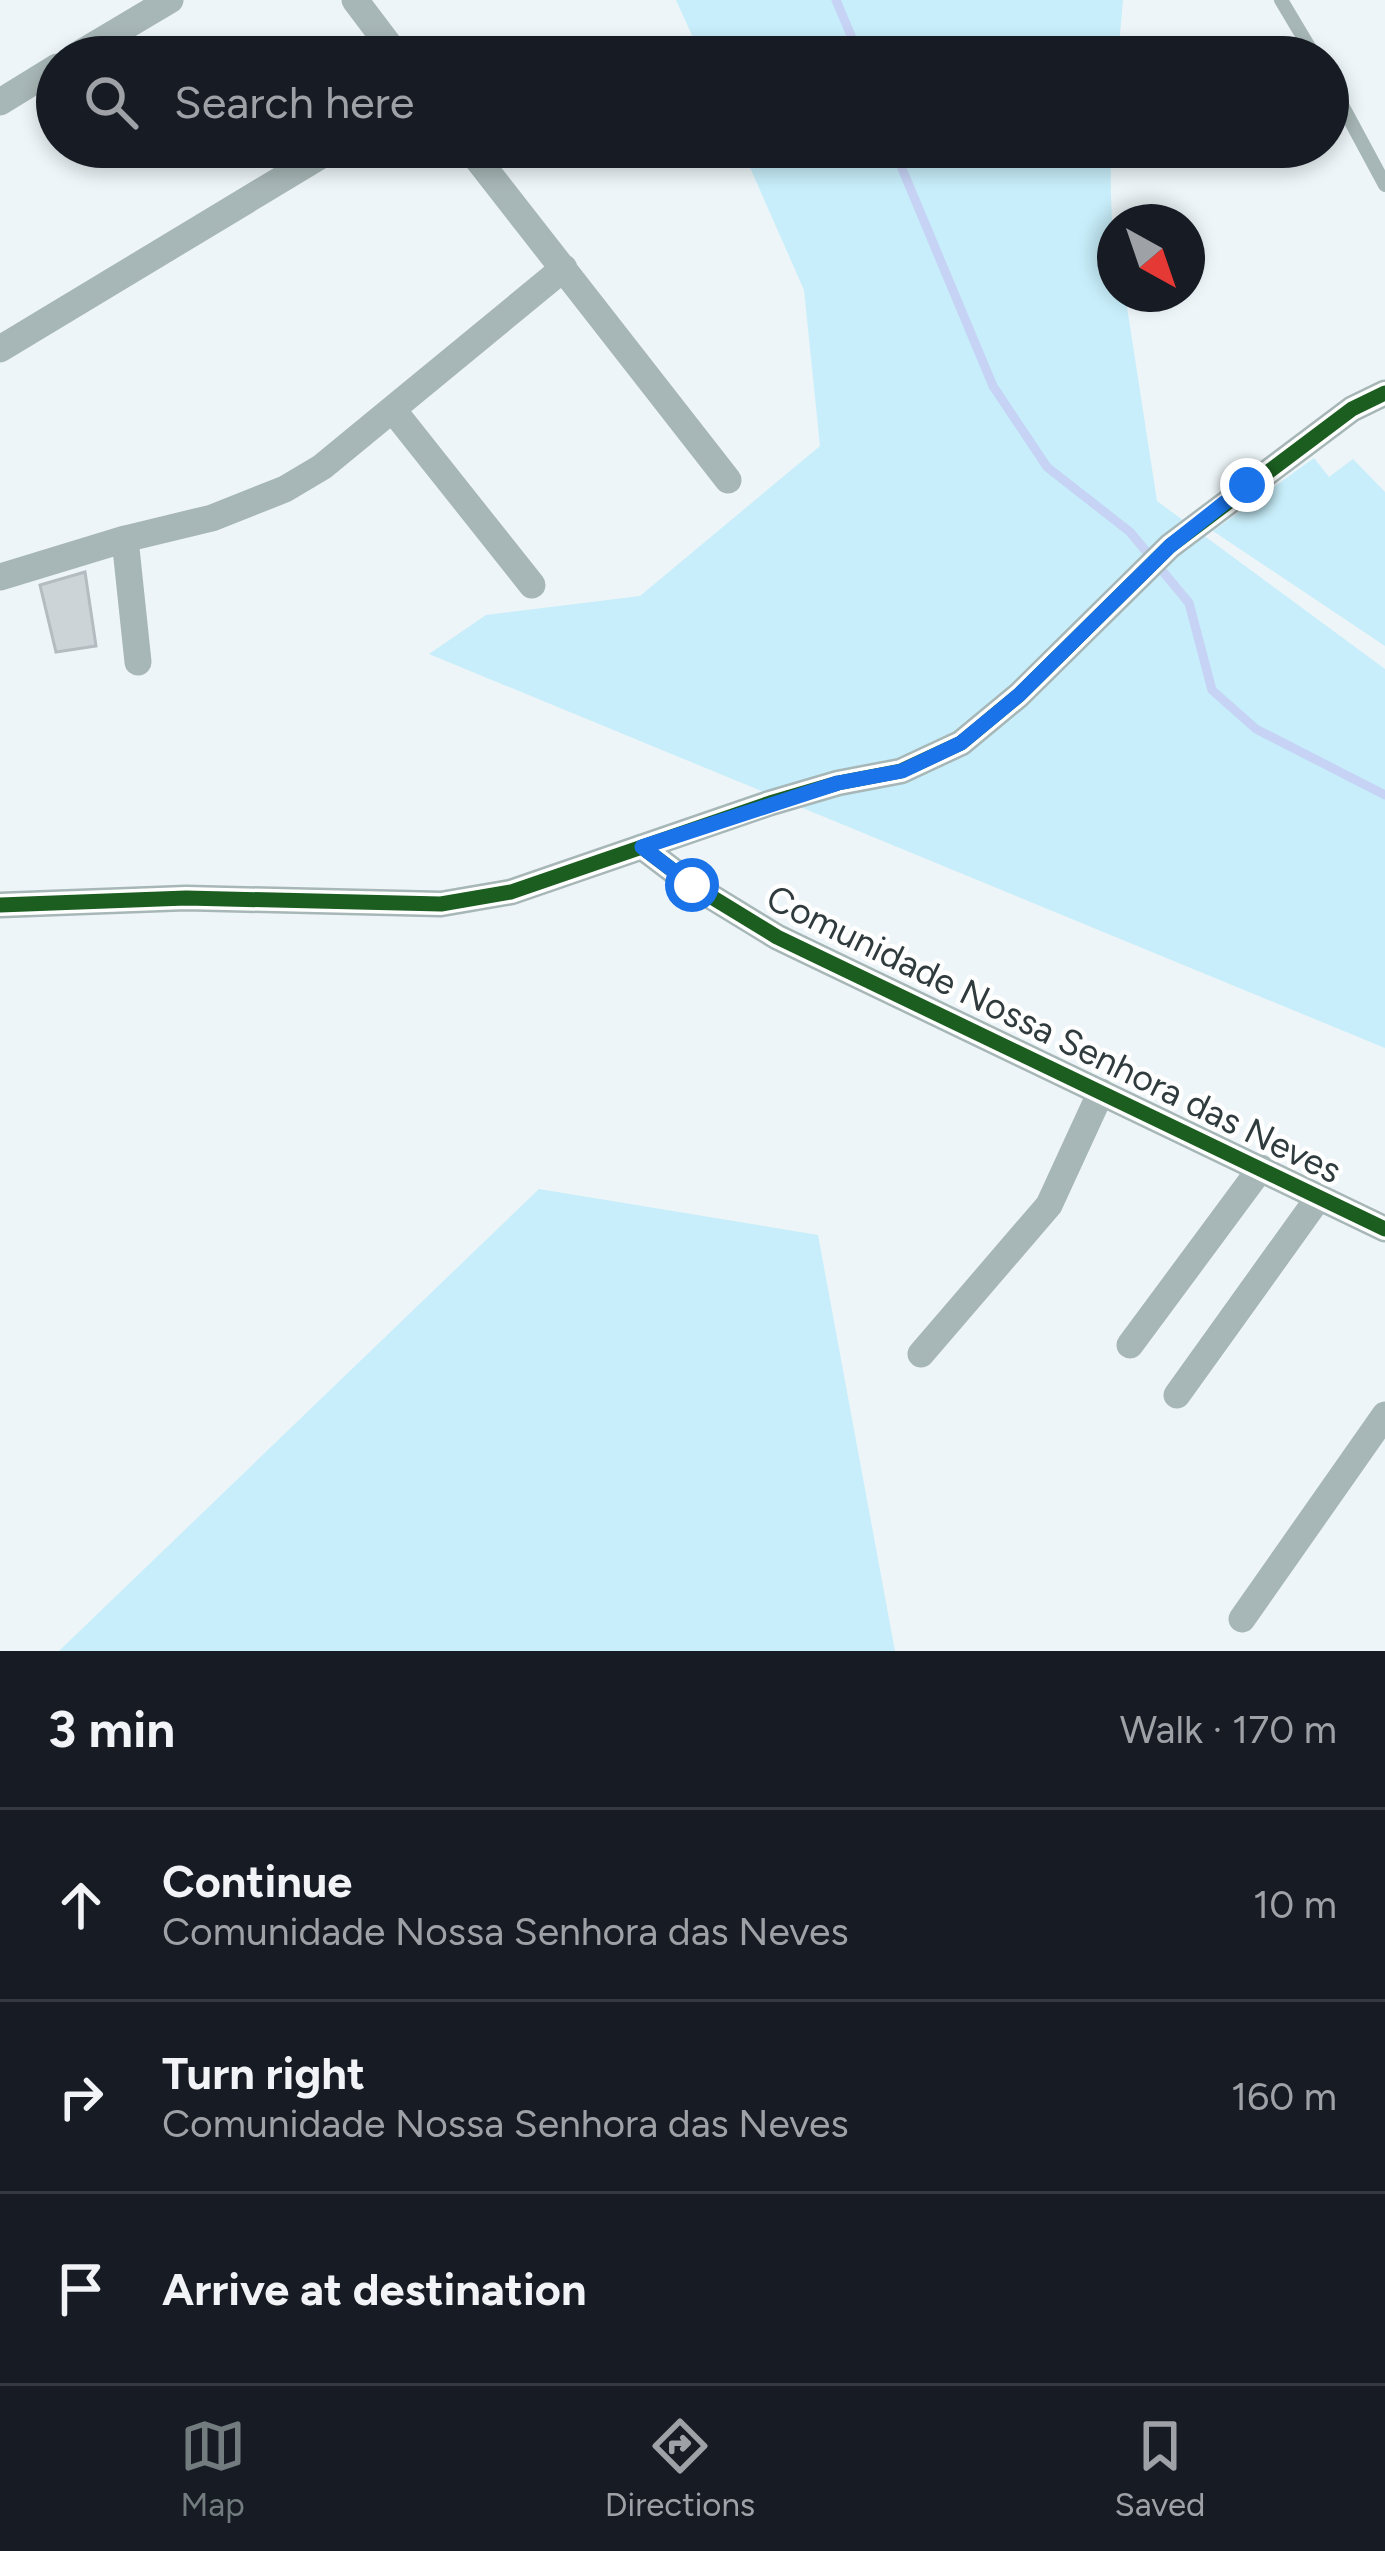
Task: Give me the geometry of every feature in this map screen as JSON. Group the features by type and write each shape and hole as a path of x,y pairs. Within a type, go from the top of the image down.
{"street":[{"path":"109,36 170,0"},
{"path":"355,0 382,36"},
{"path":"0,102 36,80"},
{"path":"0,349 299,168"},
{"path":"485,168 728,480"},
{"path":"0,577 125,538 212,518 285,489 322,467 564,268"},
{"path":"0,904 186,898 441,904 511,892 838,783 902,771 961,743 1019,695 1170,546 1352,409 1385,393"},
{"path":"393,410 532,585"},
{"path":"125,538 138,662"},
{"name":"Comunidade Nossa Senhora das Neves","path":"642,847 692,885 777,937 1385,1229"},
{"path":"921,1354 1049,1205 1101,1092"},
{"path":"1130,1345 1261,1168"},
{"path":"1178,1395 1319,1197"},
{"path":"1242,1619 1385,1414"}],"lane":[{"path":"1282,0 1303,36"},
{"path":"1349,118 1385,185"}],"shaded area":[{"path":"676,0 1123,0 1120,36 692,36"},
{"path":"750,168 1111,168 1112,204 1097,204 1097,312 1128,312 1157,501 1385,669 1385,1048 429,654 486,615 640,596 820,446 804,290"},
{"path":"1314,458 1329,477 1353,459 1385,492 1385,646 1213,531"},
{"path":"539,1189 818,1235 895,1651 59,1651"}],"building":[{"path":"85,572 96,646 56,652 40,585"}],"waterway":[{"path":"836,0 851,36"},
{"path":"902,168 993,386 1047,467 1130,532 1189,603 1212,690 1256,729 1385,795"}],"cycle path":[{"path":"0,905 186,898 441,904 511,892 770,803 901,771 961,743 1019,695 1170,546 1352,409 1385,393"},
{"path":"642,847 692,885 777,937 1385,1229"}],"route":[{"path":"692,885 642,847 838,783 902,771 961,743 1019,695 1170,546 1247,485"}]}
